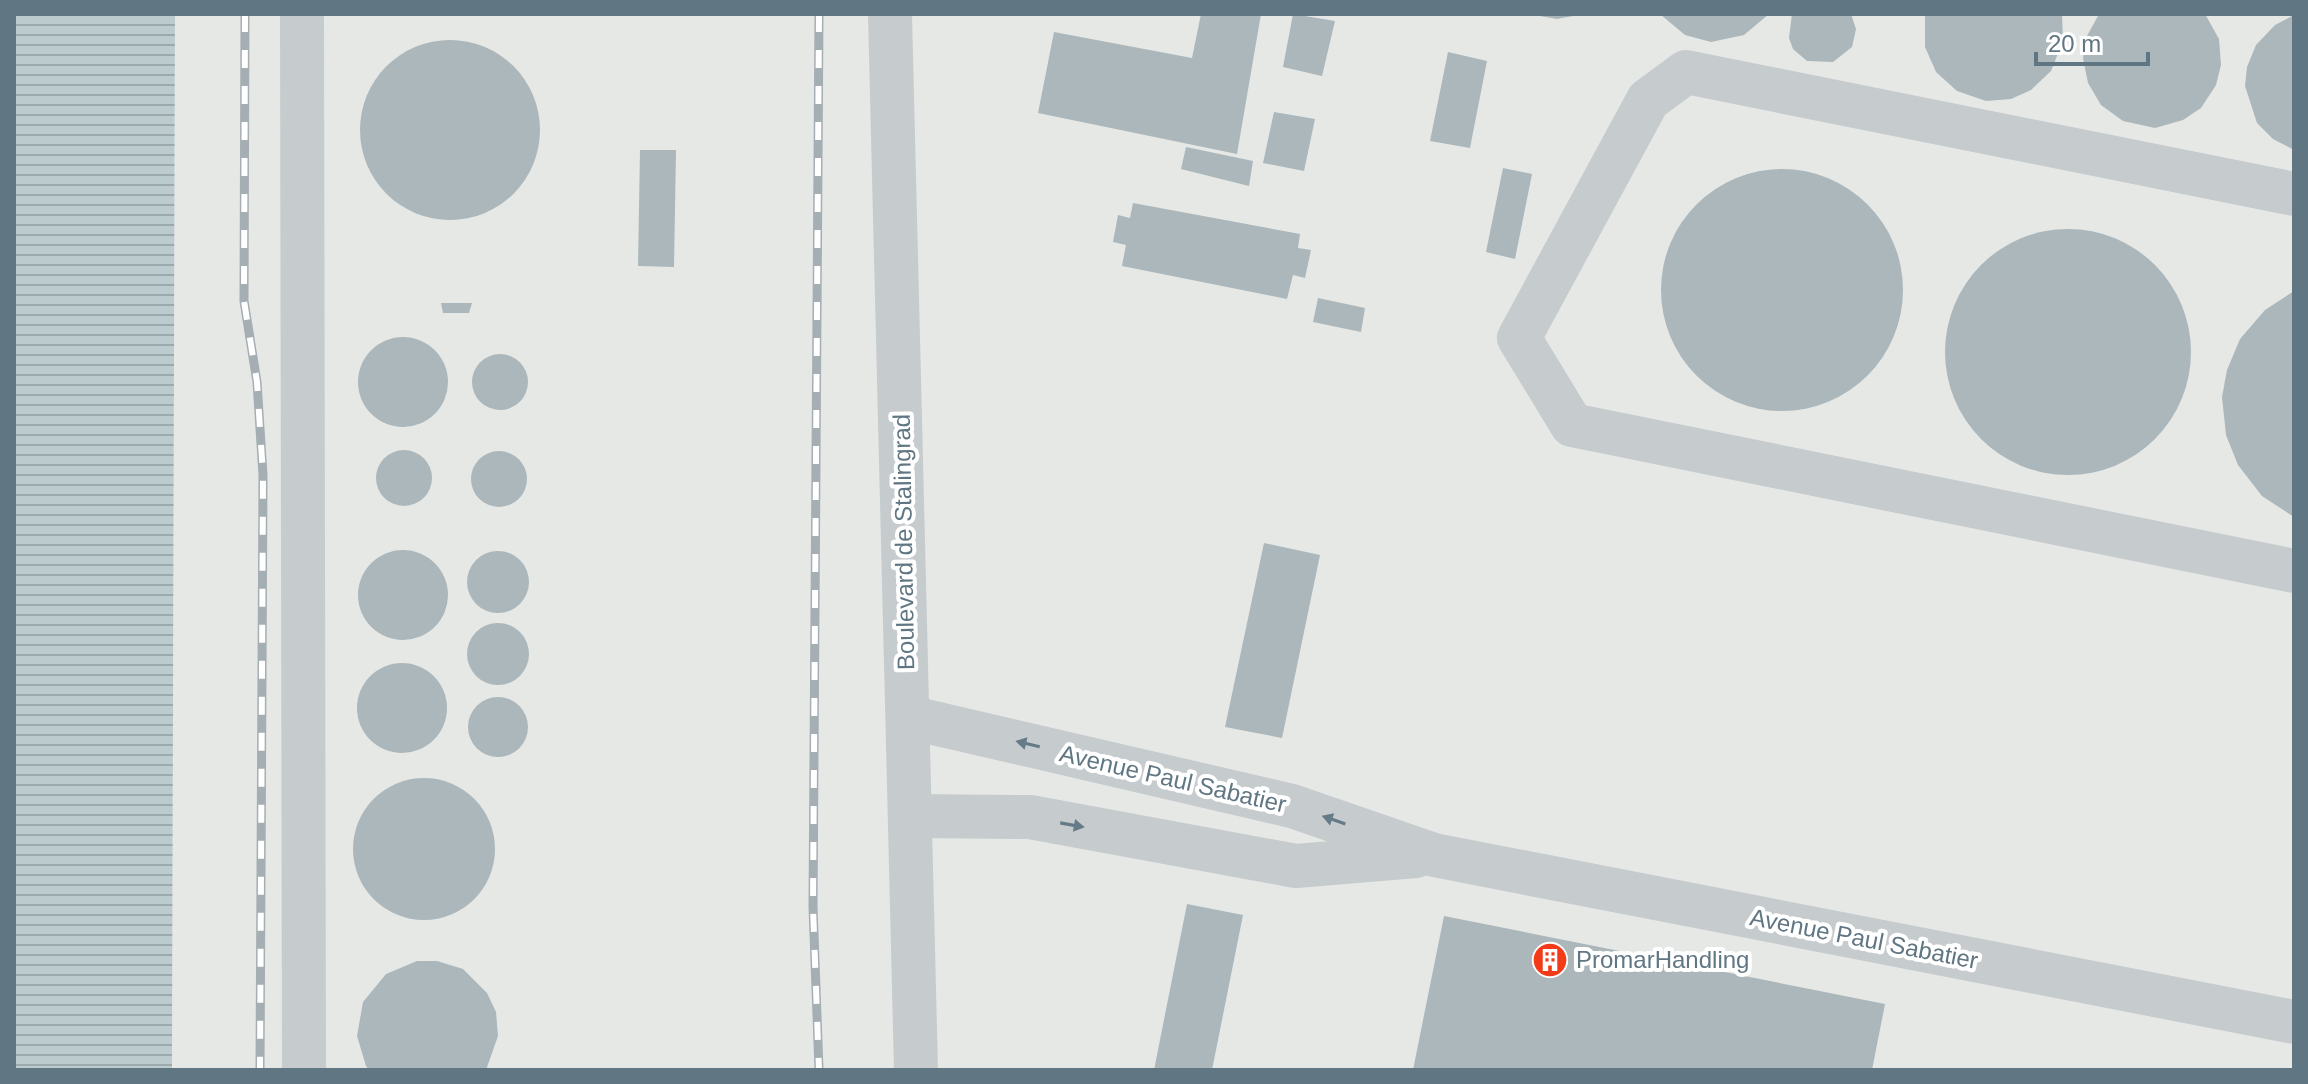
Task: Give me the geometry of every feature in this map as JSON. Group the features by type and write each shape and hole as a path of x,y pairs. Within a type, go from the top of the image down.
{"street":[{"path":"302,14 304,1070"},
{"name":"Boulevard de Stalingrad","path":"890,14 916,1070"},
{"path":"2294,194 1686,72 1648,100 1519,338 1572,425 2294,571"},
{"name":"Avenue Paul Sabatier","path":"908,717 1292,806 1434,855 2294,1022"},
{"name":"Avenue Paul Sabatier","path":"911,816 1030,817 1296,866 1434,855"}],"shaded area":[{"path":"14,14 175,14 172,1070 14,1070"},
{"path":"175,14 2294,14 2294,1070 172,1070"}],"building":[{"path":"1201,14 1261,14 1237,154 1038,113 1054,32 1192,58"},
{"path":"1293,14 1335,21 1322,76 1283,67"},
{"path":"1534,14 1584,14 1557,19 1534,15"},
{"path":"1660,14 1769,14 1744,35 1711,42 1685,35"},
{"path":"1792,14 1851,14 1856,29 1852,47 1833,62 1807,61 1793,49 1789,38"},
{"path":"1925,14 2062,14 2063,41 2051,71 2031,90 2011,99 1986,101 1957,91 1936,72 1925,47"},
{"path":"2099,14 2205,14 2219,39 2221,65 2216,85 2201,108 2183,120 2155,128 2123,121 2101,105 2088,83 2083,58 2087,36"},
{"path":"2294,15 2294,150 2273,139 2257,123 2245,86 2247,67 2256,45 2275,25"},
{"path":"450,40 484,47 514,66 533,96 540,130 533,164 514,194 484,213 450,220 416,213 386,194 367,164 360,130 367,96 386,66 416,47"},
{"path":"1448,52 1487,61 1470,148 1430,141"},
{"path":"1274,112 1315,119 1304,171 1263,163"},
{"path":"1186,147 1253,161 1249,186 1181,169"},
{"path":"640,150 676,150 674,267 638,266"},
{"path":"1503,168 1532,174 1515,259 1486,252"},
{"path":"1782,169 1806,171 1828,178 1849,189 1867,205 1883,223 1894,244 1901,266 1901,314 1894,336 1883,357 1867,375 1849,391 1828,402 1806,409 1782,411 1758,409 1736,402 1715,391 1697,375 1681,357 1670,336 1663,314 1661,290 1663,266 1670,244 1681,223 1697,205 1715,189 1736,178 1758,171"},
{"path":"1133,203 1300,234 1298,248 1311,250 1305,278 1293,275 1287,299 1122,266 1126,245 1113,242 1118,215 1130,218"},
{"path":"2068,229 2092,231 2115,238 2155,265 2182,305 2189,328 2189,376 2182,399 2155,439 2115,466 2092,473 2068,475 2044,473 2021,466 1981,439 1954,399 1947,376 1945,352 1947,328 1954,305 1981,265 2021,238 2044,231"},
{"path":"2294,291 2294,517 2262,496 2238,465 2226,435 2222,397 2227,370 2240,339 2265,310"},
{"path":"1318,298 1365,308 1361,332 1313,322"},
{"path":"441,303 472,303 469,313 443,313"},
{"path":"394,337 412,337 428,344 441,357 448,373 448,391 441,407 428,420 412,427 394,427 378,420 365,407 358,391 358,373 365,357 378,344"},
{"path":"500,354 520,362 528,382 520,402 500,410 480,402 472,382 480,362"},
{"path":"404,450 424,458 432,478 424,498 404,506 384,498 376,478 384,458"},
{"path":"499,451 519,459 527,479 519,499 499,507 479,499 471,479 479,459"},
{"path":"1264,543 1320,555 1282,738 1225,727"},
{"path":"403,550 420,554 435,563 444,578 448,595 444,612 435,627 420,636 403,640 386,636 371,627 362,612 358,595 362,578 371,563 386,554"},
{"path":"498,551 520,560 529,582 520,604 498,613 476,604 467,582 476,560"},
{"path":"498,623 510,625 520,632 527,642 527,666 520,676 510,683 498,685 486,683 476,676 469,666 467,654 469,642 476,632 486,625"},
{"path":"402,663 419,667 434,676 443,691 447,708 443,725 434,740 419,749 402,753 385,749 370,740 361,725 357,708 361,691 370,676 385,667"},
{"path":"498,697 510,699 519,706 526,715 526,739 519,748 510,755 498,757 486,755 477,748 470,739 468,727 470,715 477,706 486,699"},
{"path":"424,778 451,784 474,799 489,822 495,849 489,876 474,899 451,914 424,920 397,914 374,899 359,876 353,849 359,822 374,799 397,784"},
{"path":"1187,904 1243,915 1212,1070 1154,1070"},
{"name":"PromarHandling","path":"1444,916 1885,1004 1872,1070 1413,1070"},
{"path":"417,961 437,961 463,969 487,993 496,1012 498,1036 486,1070 369,1070 366,1066 357,1036 363,1002 386,974"}],"railway":[{"path":"245,14 244,301 257,382 263,475 260,1070"},
{"path":"819,14 813,907 819,1070"}],"place":[{"name":"PromarHandling","path":"1550,960"}]}
